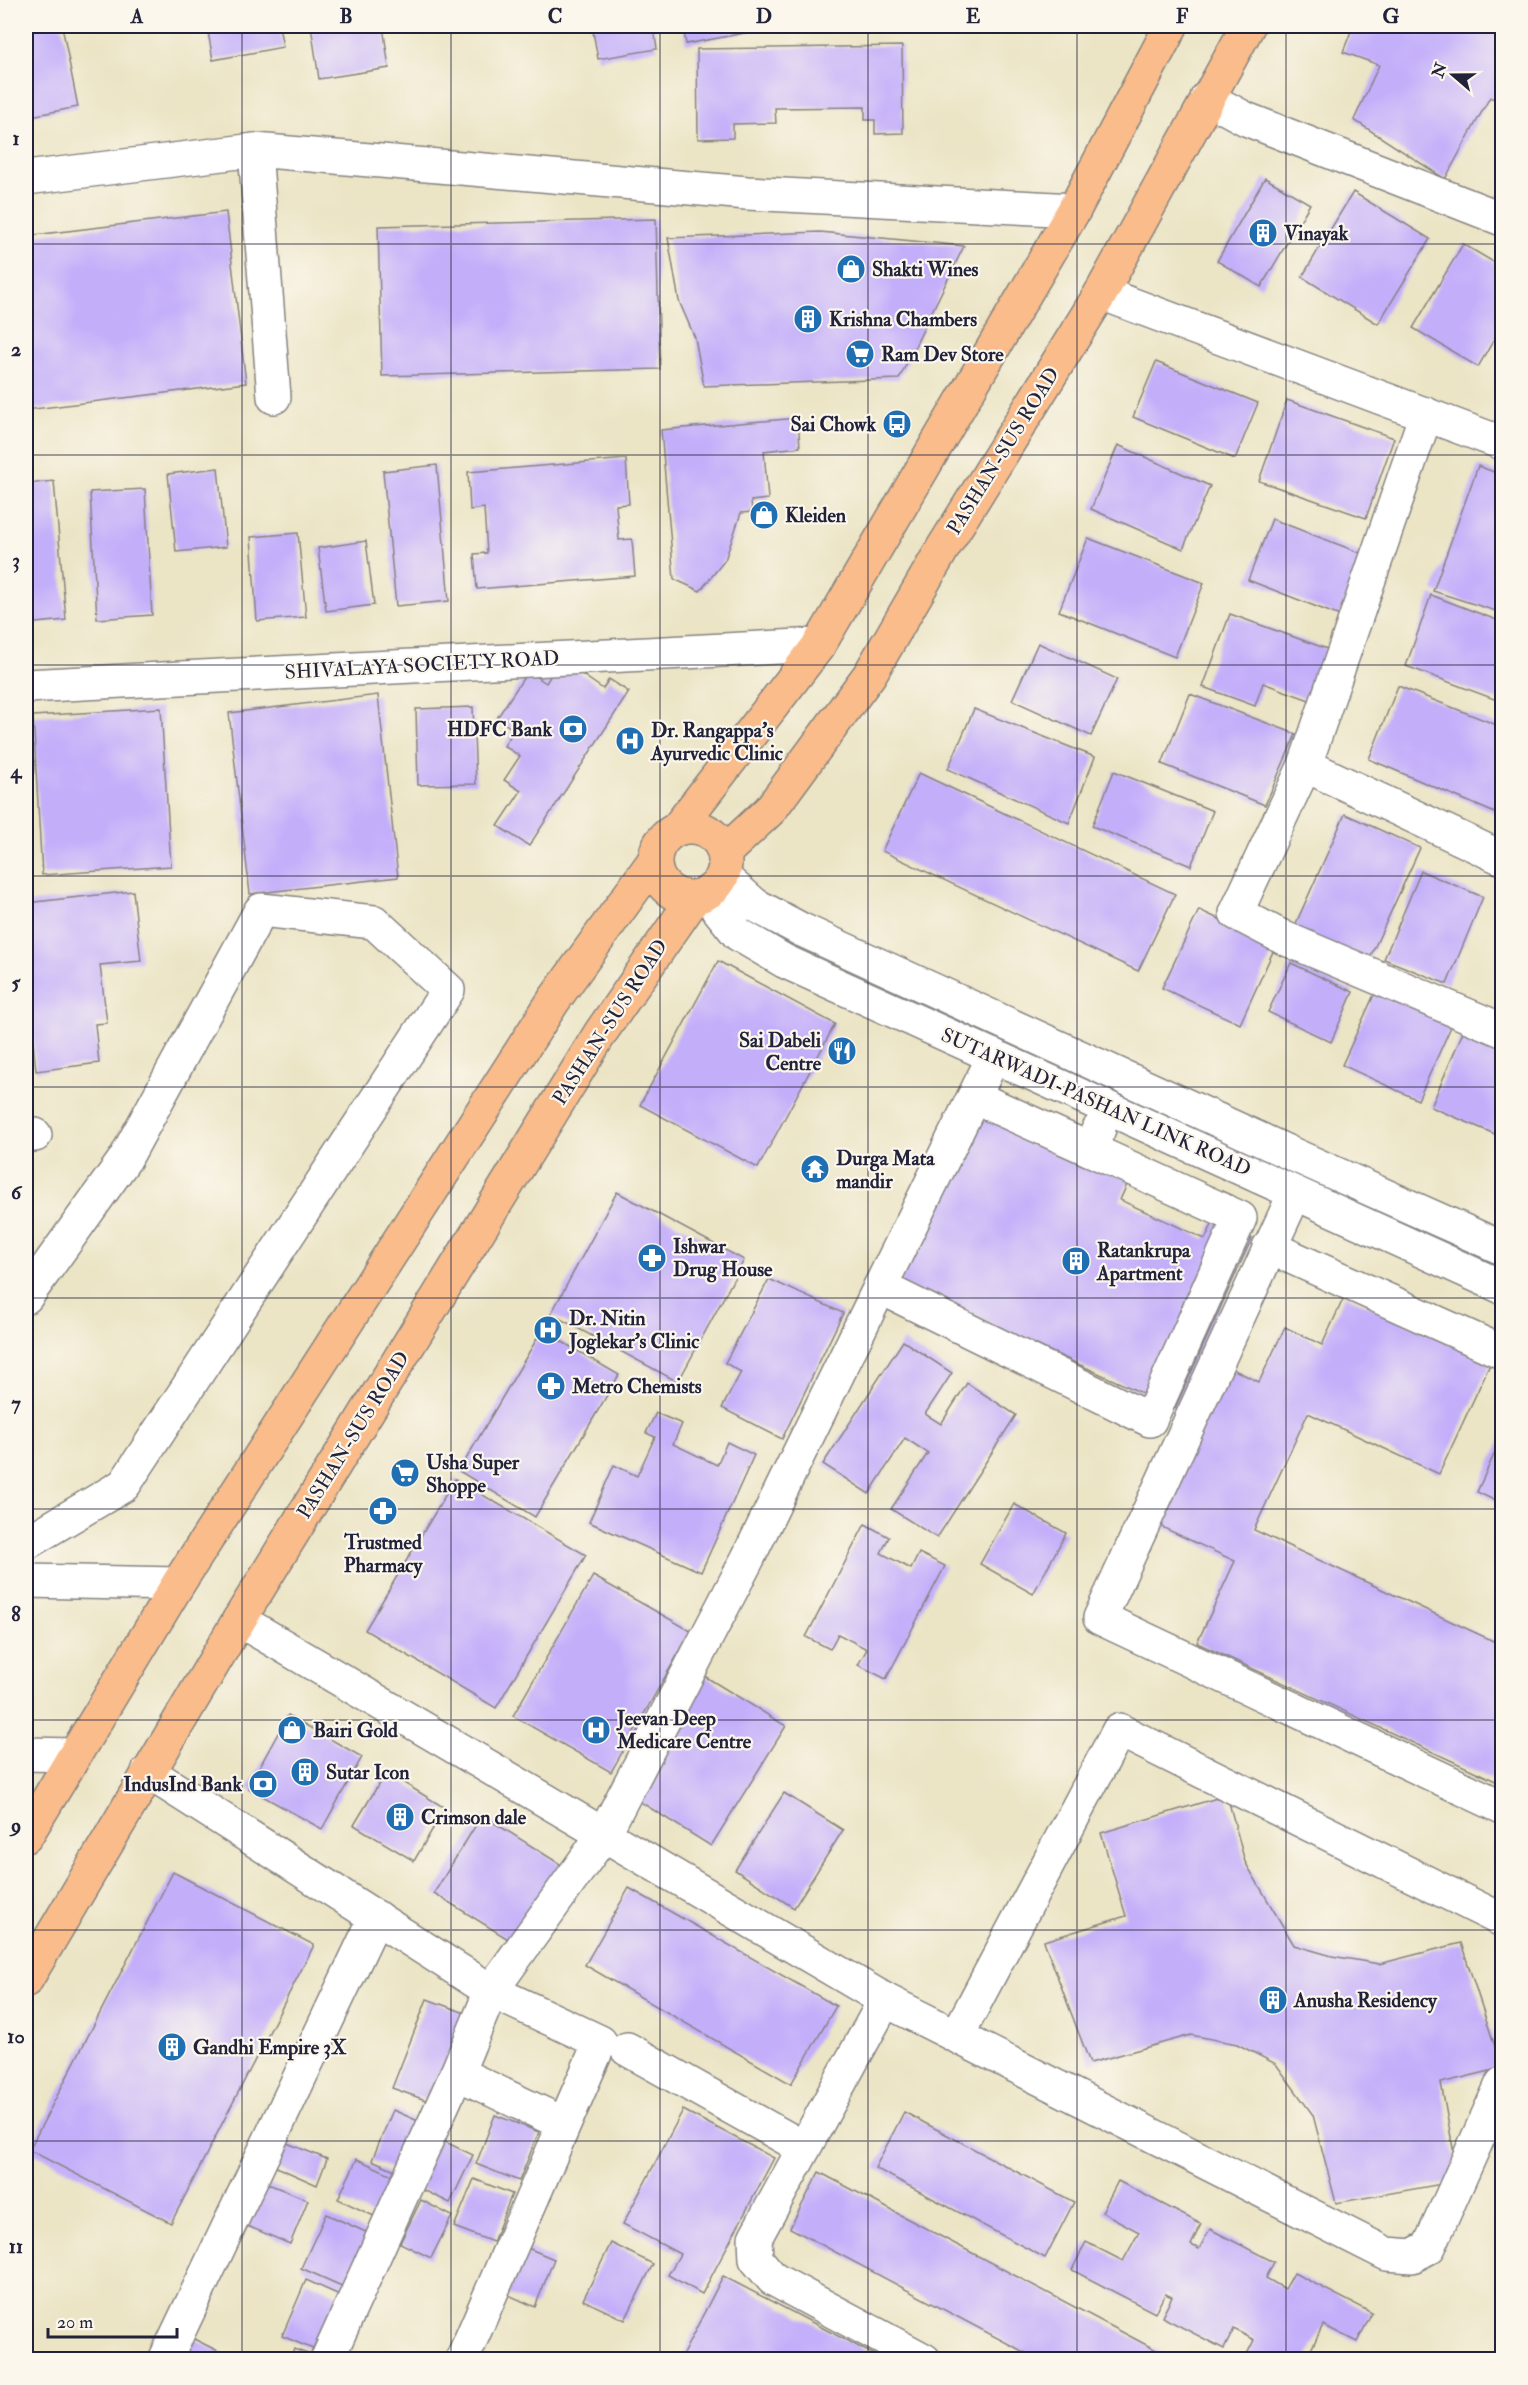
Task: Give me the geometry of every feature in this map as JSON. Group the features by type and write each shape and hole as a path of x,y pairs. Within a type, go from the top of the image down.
{"main road":[{"path":"26,1836 178,1584 554,1000 654,861 662,840 677,829 819,645 1074,210 1171,26"},
{"name":"PASHAN-SUS ROAD","path":"26,1980 239,1620 601,1032 712,880 770,810 870,674 943,548 1101,293 1248,26"},
{"path":"654,861 662,883 670,891 712,880 712,833 691,826 677,829"}],"street":[{"path":"1207,98 1246,119 1503,219"},
{"path":"255,150 274,397"},
{"path":"26,178 255,150 747,193 1074,210"},
{"path":"1101,293 1503,443"},
{"path":"1425,414 1305,765 1236,913 1284,938 1503,1030"},
{"name":"SHIVALAYA SOCIETY ROAD","path":"26,686 819,645"},
{"path":"1305,765 1503,858"},
{"name":"SUTARWADI-PASHAN LINK ROAD","path":"712,880 738,934 784,961 1503,1287"},
{"name":"SUTARWADI-PASHAN LINK ROAD","path":"712,880 800,929 1503,1248"},
{"path":"26,1297 125,1159 261,910 374,922 448,990 124,1485 26,1543"},
{"path":"327,2360 457,2073 491,1991 604,1834 748,1558 994,1056"},
{"path":"880,1287 1150,1420 1240,1218 974,1097"},
{"path":"1089,1149 1109,1108"},
{"path":"1295,1193 1100,1618 1503,1807"},
{"path":"1269,1247 1503,1352"},
{"path":"26,1581 178,1584"},
{"path":"239,1620 885,2000 1386,2254 1412,2256 1429,2247 1503,2084"},
{"path":"957,2036 1119,1730 1503,1920"},
{"path":"26,1754 74,1755"},
{"path":"148,1772 491,1991 600,2042 462,2360"},
{"path":"165,2360 376,1917"},
{"path":"885,2000 755,2238 756,2259 774,2279 924,2360"},
{"path":"627,2049 804,2148"},
{"path":"457,2073 564,2124"}],"building":[{"path":"26,26 62,26 78,107 26,117"},
{"path":"207,26 279,26 283,47 213,60"},
{"path":"311,26 383,26 389,68 319,79"},
{"path":"592,26 664,27 654,29 657,49 598,59"},
{"path":"683,26 765,26 766,29 686,44"},
{"path":"1353,26 1369,26 1393,33 1413,26 1502,26 1502,103 1490,97 1445,179 1354,120 1379,65 1343,52"},
{"path":"902,46 903,133 875,134 875,120 865,120 865,107 775,108 776,123 733,124 733,138 698,139 697,49"},
{"name":"Vinayak","path":"1265,178 1310,204 1261,287 1217,261"},
{"path":"1353,192 1430,239 1378,324 1302,277"},
{"path":"226,212 246,383 26,410 26,236"},
{"path":"656,219 660,369 382,376 378,226"},
{"name":"Krishna Chambers","path":"820,232 964,246 899,379 704,386 695,338 679,301 668,238"},
{"path":"1463,244 1502,267 1502,326 1478,367 1413,328"},
{"path":"1156,362 1258,403 1235,459 1133,417"},
{"path":"1287,400 1394,438 1366,518 1259,481"},
{"path":"798,418 800,447 764,451 768,499 751,501 752,512 741,513 725,560 700,591 674,579 661,430"},
{"path":"1118,445 1210,486 1183,549 1091,509"},
{"path":"626,459 629,504 616,505 619,540 632,539 635,576 477,589 474,554 487,553 484,508 470,510 468,472"},
{"path":"437,465 449,601 396,606 383,471"},
{"path":"1478,466 1502,475 1502,613 1433,591"},
{"path":"218,468 226,547 176,552 168,474"},
{"path":"54,481 66,620 26,624 26,484"},
{"path":"145,489 152,615 97,619 90,492"},
{"path":"1272,519 1363,554 1340,616 1248,580"},
{"path":"298,533 306,617 257,621 251,537"},
{"path":"1088,538 1204,583 1175,657 1059,611"},
{"path":"366,541 374,605 326,611 318,548"},
{"path":"1431,595 1502,622 1502,702 1406,666"},
{"path":"1230,614 1330,650 1312,701 1263,683 1255,706 1203,687"},
{"path":"1038,643 1117,679 1091,736 1012,700"},
{"path":"558,664 574,669 603,689 609,679 629,692 529,846 498,826 521,791 504,780 520,756 504,746 514,730 497,718 528,671 546,683"},
{"path":"1398,686 1502,727 1502,816 1369,759"},
{"path":"1190,694 1296,734 1265,805 1162,764"},
{"path":"378,695 398,877 250,894 229,713"},
{"path":"473,707 476,784 418,785 416,709"},
{"path":"161,708 171,866 42,875 33,716"},
{"path":"974,709 1095,757 1069,823 948,769"},
{"path":"1114,771 1213,811 1191,866 1092,826"},
{"path":"919,773 1175,894 1138,971 882,851"},
{"path":"1345,814 1420,848 1367,964 1293,930"},
{"path":"1421,871 1483,897 1447,984 1384,959"},
{"path":"133,891 141,961 100,965 107,1023 95,1024 99,1063 36,1071 26,973 26,903"},
{"path":"1199,910 1276,945 1240,1024 1162,988"},
{"path":"718,961 835,1024 758,1168 640,1105"},
{"path":"1291,963 1353,992 1331,1042 1268,1012"},
{"path":"1502,964 1502,981 1496,978"},
{"path":"1378,986 1454,1020 1418,1100 1342,1065"},
{"path":"1465,1027 1502,1043 1502,1137 1431,1107"},
{"name":"Ratankrupa Apartment","path":"977,1111 1129,1180 1120,1200 1205,1239 1214,1221 1252,1238 1175,1408 900,1283"},
{"path":"617,1192 744,1260 678,1382 551,1314"},
{"path":"769,1279 843,1313 782,1439 722,1408 741,1372 725,1363"},
{"path":"1345,1295 1491,1362 1439,1474 1308,1413 1254,1530 1502,1645 1502,1784 1197,1643 1235,1561 1151,1522 1224,1365 1259,1382 1285,1327 1322,1345"},
{"path":"542,1330 619,1375 535,1517 459,1471"},
{"path":"903,1341 952,1373 925,1414 941,1424 967,1383 1016,1415 937,1538 891,1509 928,1453 905,1438 869,1494 823,1464"},
{"path":"656,1413 682,1424 673,1444 717,1465 727,1442 754,1455 701,1572 589,1522 614,1465 637,1476 655,1437 646,1433"},
{"path":"1502,1437 1502,1504 1477,1492"},
{"path":"455,1479 586,1555 496,1708 365,1630"},
{"path":"1014,1504 1066,1533 1033,1594 980,1564"},
{"path":"865,1524 889,1537 881,1553 911,1569 919,1553 945,1566 886,1679 858,1665 867,1649 838,1634 830,1649 806,1637"},
{"path":"593,1576 691,1631 611,1772 513,1716"},
{"path":"701,1674 786,1726 711,1846 626,1793"},
{"name":"Sutar Icon","path":"288,1715 362,1757 322,1829 248,1788"},
{"name":"Crimson dale","path":"386,1772 445,1808 414,1861 354,1825"},
{"path":"784,1793 843,1830 794,1908 735,1870"},
{"name":"Anusha Residency","path":"1227,1795 1245,1862 1294,1945 1332,1956 1379,1964 1461,1943 1502,2068 1441,2083 1459,2181 1336,2203 1313,2115 1276,2064 1237,2044 1191,2035 1090,2063 1044,1941 1126,1916 1101,1833"},
{"path":"482,1815 563,1866 516,1944 434,1893"},
{"name":"Gandhi Empire 3X","path":"173,1872 314,1945 171,2223 29,2150"},
{"path":"629,1888 836,2006 791,2084 585,1965"},
{"path":"427,1999 465,2013 431,2102 392,2088"},
{"path":"393,2110 425,2124 404,2174 372,2160"},
{"path":"683,2110 774,2158 702,2294 668,2275 680,2254 623,2224"},
{"path":"904,2112 1074,2202 1045,2258 875,2168"},
{"path":"495,2115 539,2132 519,2181 476,2164"},
{"path":"435,2137 473,2155 450,2203 413,2185"},
{"path":"282,2141 327,2159 317,2185 272,2165"},
{"path":"357,2159 399,2178 380,2219 338,2199"},
{"path":"819,2172 1175,2360 1039,2360 790,2228"},
{"path":"256,2179 308,2200 290,2244 238,2222"},
{"path":"474,2179 512,2194 493,2242 454,2227"},
{"path":"1118,2181 1201,2224 1191,2245 1199,2249 1210,2229 1274,2262 1266,2278 1285,2289 1294,2273 1372,2313 1357,2342 1323,2325 1308,2356 1315,2360 1244,2360 1254,2340 1234,2329 1224,2349 1162,2317 1172,2297 1165,2294 1155,2313 1072,2270 1086,2242 1123,2261 1139,2232 1102,2212"},
{"path":"421,2200 452,2216 431,2258 400,2243"},
{"path":"326,2214 368,2233 344,2287 301,2268"},
{"path":"611,2243 653,2264 625,2320 583,2300"},
{"path":"518,2244 554,2259 535,2307 500,2291"},
{"path":"723,2276 884,2360 680,2360"},
{"path":"306,2280 344,2297 320,2352 282,2336"},
{"path":"182,2333 236,2360 169,2360"},
{"path":"294,2349 319,2358 318,2360 290,2360"}],"place":[{"name":"Vinayak","path":"1263,233"},
{"name":"Shakti Wines","path":"851,269"},
{"name":"Krishna Chambers","path":"808,319"},
{"name":"Ram Dev Store","path":"860,354"},
{"name":"Sai Chowk","path":"897,424"},
{"name":"Kleiden","path":"764,515"},
{"name":"HDFC Bank","path":"573,729"},
{"name":"Dr. Rangappa's Ayurvedic Clinic","path":"630,741"},
{"name":"Sai Dabeli Centre","path":"842,1051"},
{"name":"Durga Mata mandir","path":"815,1169"},
{"name":"Ishwar Drug House","path":"652,1258"},
{"name":"Ratankrupa Apartment","path":"1076,1261"},
{"name":"Dr. Nitin Joglekar's Clinic","path":"548,1330"},
{"name":"Metro Chemists","path":"551,1386"},
{"name":"Usha Super Shoppe","path":"405,1473"},
{"name":"Trustmed Pharmacy","path":"383,1511"},
{"name":"Bairi Gold","path":"292,1730"},
{"name":"Jeevan Deep Medicare Centre","path":"596,1730"},
{"name":"Sutar Icon","path":"305,1772"},
{"name":"IndusInd Bank","path":"263,1784"},
{"name":"Crimson dale","path":"400,1817"},
{"name":"Anusha Residency","path":"1273,2000"},
{"name":"Gandhi Empire 3X","path":"172,2047"}]}
